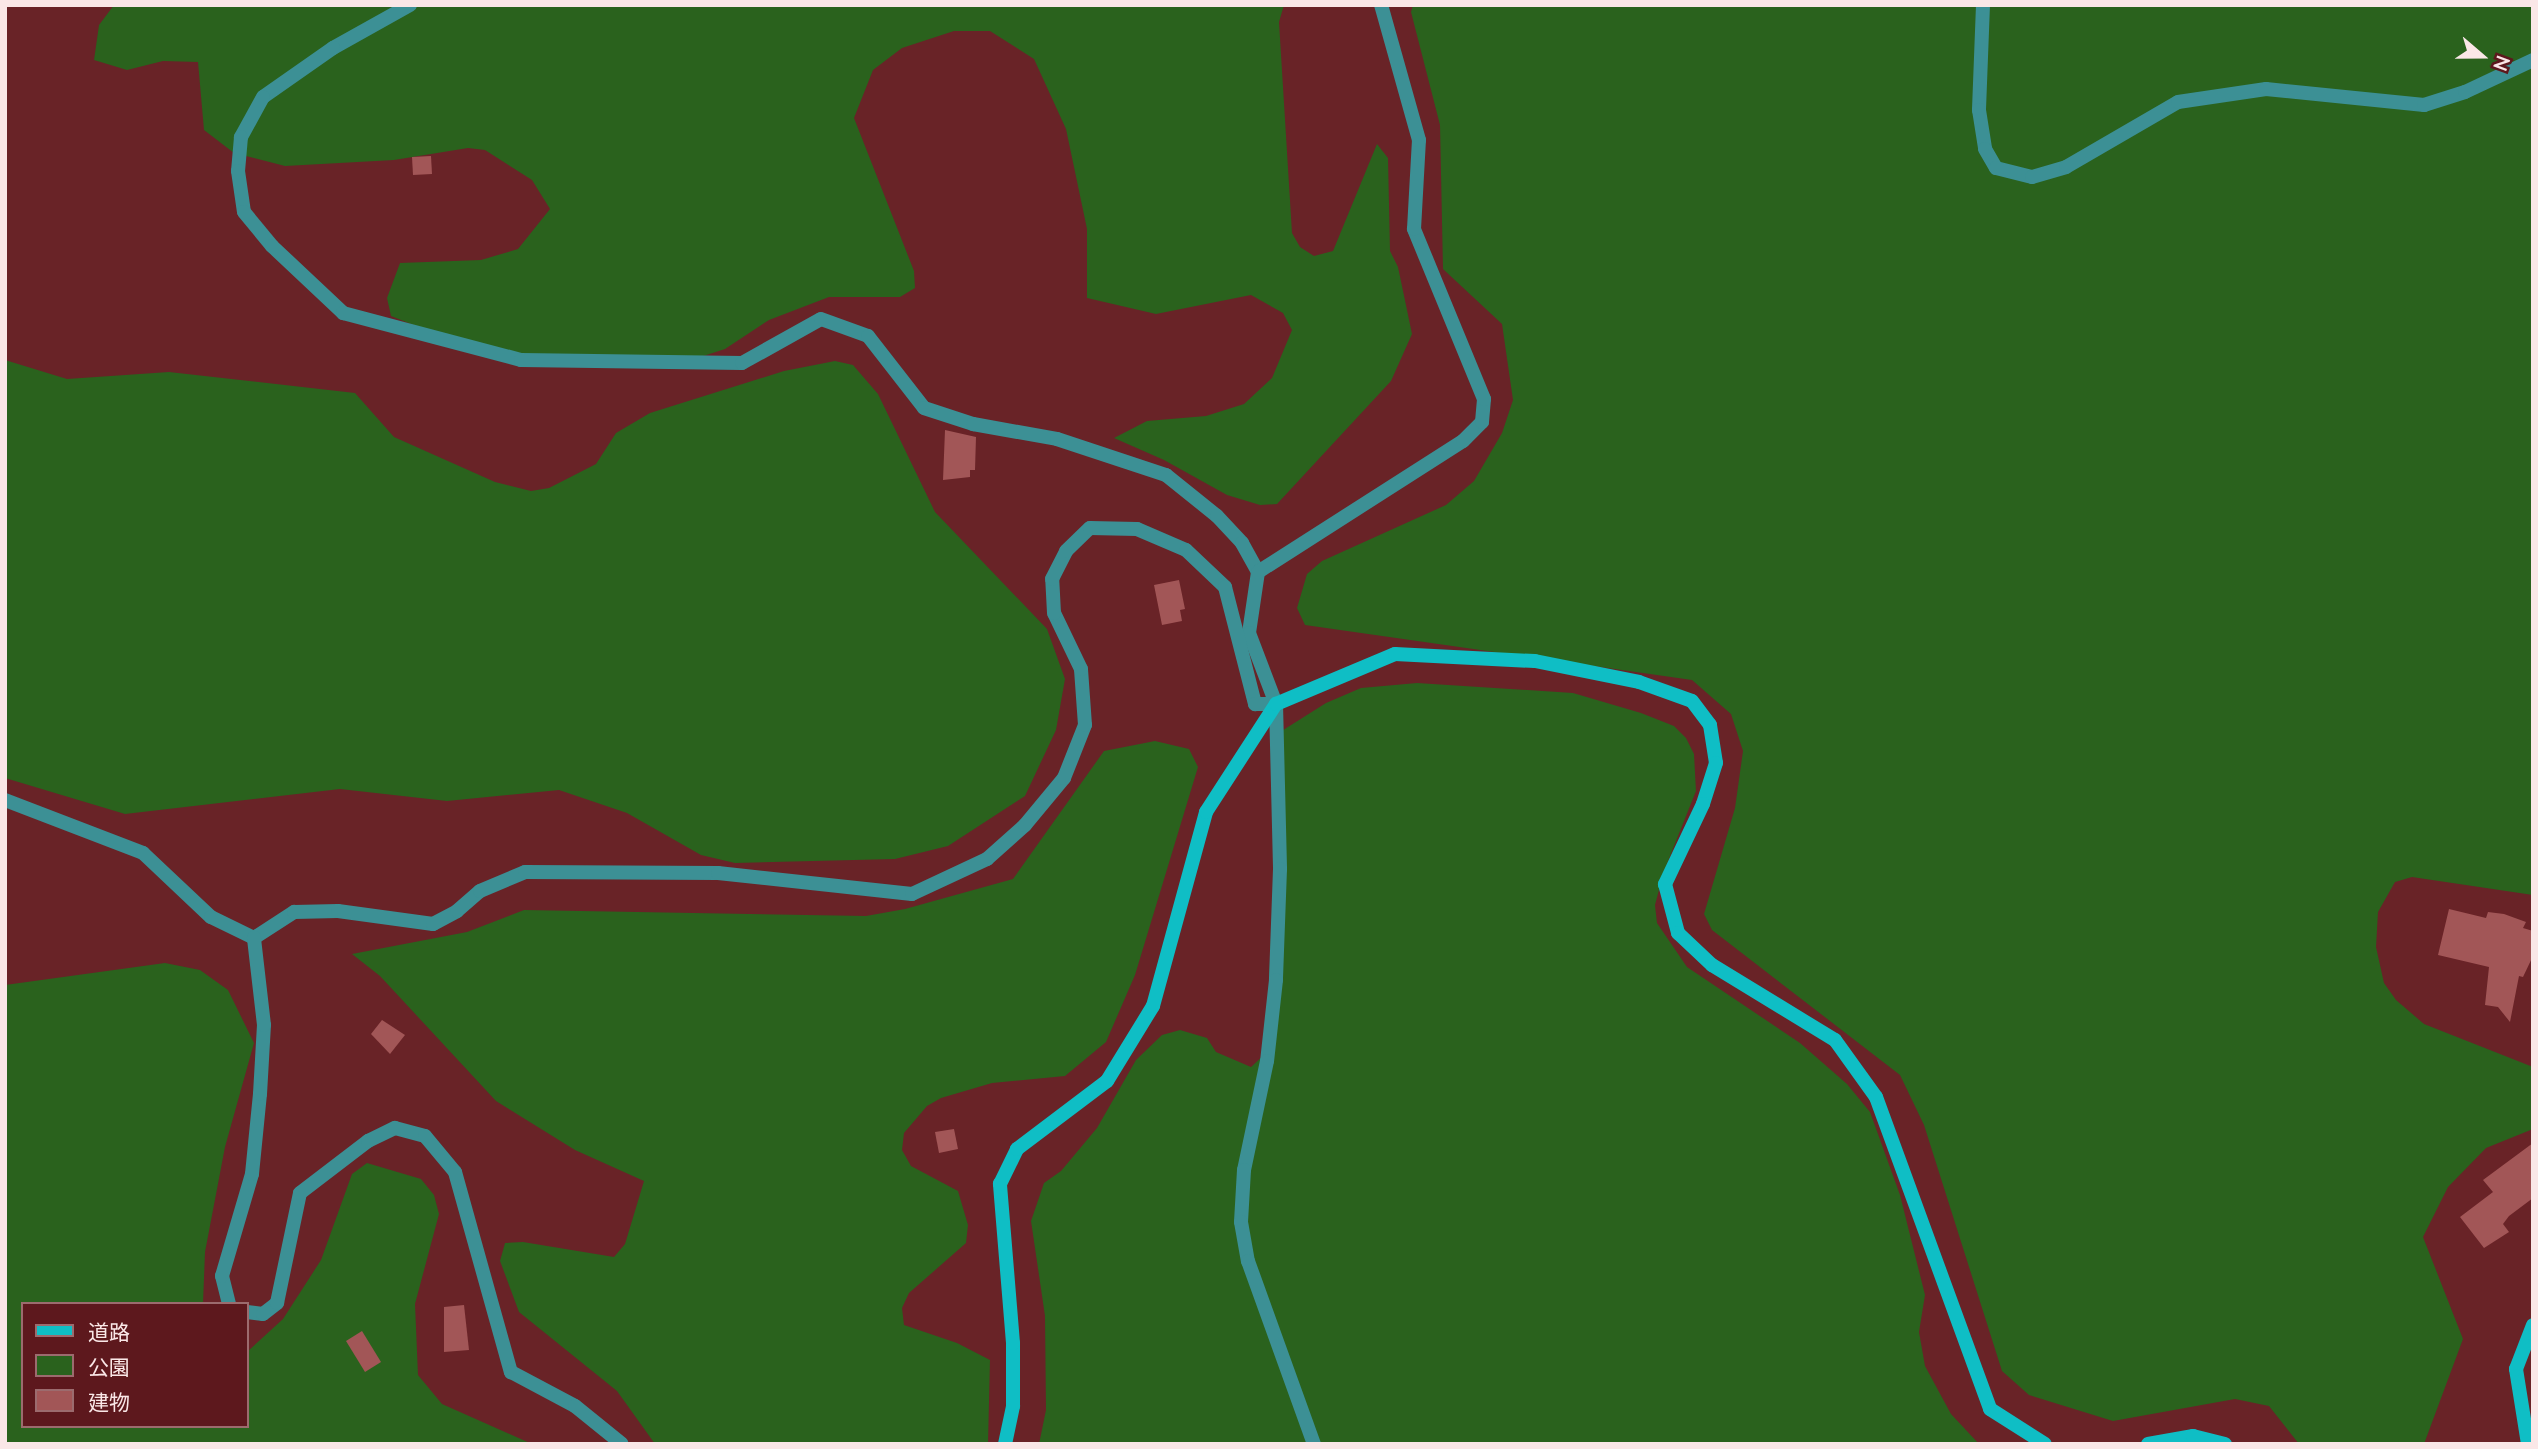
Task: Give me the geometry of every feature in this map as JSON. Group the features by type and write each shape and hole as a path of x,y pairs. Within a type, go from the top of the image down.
{"street":[{"path":"410,5 333,48 263,97 241,137 237,171 244,212 272,246 343,313 521,360 742,363 821,319 868,336 924,408 973,424 1057,439 1166,475 1217,516 1241,543 1258,572 1249,633 1276,704 1280,869 1276,979 1267,1061 1244,1170 1241,1222 1248,1261 1314,1444"},
{"path":"1258,572 1463,441 1482,422 1484,399 1414,229 1419,140 1381,5"},
{"path":"1983,5 1979,110 1985,149 1996,168 2032,177 2066,167 2178,102 2266,89 2424,105 2465,92 2533,60"},
{"path":"254,938 293,912 338,911 433,923 457,912 480,891 525,872 718,873 912,894 987,859 1025,825 1064,778 1085,724 1081,669 1054,613 1052,579 1066,551 1090,528 1137,529 1186,550 1225,587 1255,704 1276,704 1395,654 1535,662 1639,682 1692,701 1710,725 1716,763 1703,804 1665,884 1678,933 1712,965 1835,1040 1856,1069 1876,1097 1990,1409 2045,1444"},
{"path":"1005,1444 1013,1406 1013,1343 1000,1184 1017,1149 1107,1081 1153,1006 1206,812 1276,704"},
{"path":"5,800 143,853 211,917 254,938"},
{"path":"228,1302 222,1276 252,1174 260,1094 264,1025 254,938"},
{"path":"248,1312 263,1314 277,1303 300,1193 368,1141 395,1128 425,1136 455,1172 511,1372 575,1406 622,1444"},
{"path":"2528,1444 2516,1369 2533,1325"},
{"path":"2148,1444 2193,1436 2225,1444"}],"green space":[{"path":"114,5 1284,5 1279,22 1292,233 1300,247 1314,256 1333,251 1377,144 1388,158 1390,251 1398,267 1412,334 1391,381 1277,504 1260,505 1227,495 1164,460 1114,438 1147,421 1206,416 1244,404 1272,378 1292,330 1283,313 1251,295 1156,314 1087,298 1087,229 1066,129 1034,59 990,31 954,31 902,48 873,70 854,118 914,271 915,288 900,297 829,297 769,320 725,349 691,360 543,357 457,342 391,316 387,298 400,263 481,260 518,249 550,209 532,180 485,150 468,148 394,160 285,166 234,153 204,130 198,62 163,61 127,70 94,60 99,25"},
{"path":"1413,5 2533,5 2533,895 2412,877 2395,882 2378,912 2376,947 2384,983 2396,1000 2424,1024 2533,1067 2533,1129 2486,1148 2448,1187 2423,1237 2463,1339 2424,1444 2299,1444 2269,1406 2235,1399 2113,1421 2029,1395 2002,1371 1924,1125 1900,1075 1712,930 1704,914 1735,808 1743,751 1731,714 1692,680 1305,625 1297,608 1307,574 1322,561 1446,505 1474,481 1502,433 1513,400 1502,324 1443,269 1440,125 1411,12"},
{"path":"5,360 67,379 169,372 355,393 394,437 495,482 531,491 549,488 596,464 616,433 650,413 784,371 835,361 853,365 878,394 935,512 1047,629 1065,679 1056,730 1025,796 948,846 895,859 735,863 701,855 627,813 559,790 447,801 340,789 125,814 5,778"},
{"path":"1417,683 1573,693 1641,713 1674,726 1686,738 1694,754 1696,791 1664,871 1655,905 1657,923 1687,967 1800,1043 1847,1084 1870,1112 1900,1195 1925,1295 1919,1332 1925,1366 1951,1414 1979,1444 1039,1444 1046,1410 1045,1316 1031,1221 1044,1183 1061,1171 1097,1128 1136,1060 1162,1035 1180,1030 1207,1038 1216,1052 1251,1067 1266,1053 1280,732 1326,703 1361,688"},
{"path":"1155,741 1189,749 1198,767 1135,975 1106,1042 1065,1076 992,1083 941,1098 927,1106 904,1133 902,1150 911,1166 958,1191 968,1225 966,1243 909,1293 902,1308 904,1325 957,1343 990,1360 988,1444 655,1444 617,1391 519,1312 500,1261 505,1243 523,1242 614,1257 625,1244 644,1181 575,1150 496,1101 380,976 352,954 467,932 524,910 866,916 905,909 1013,879 1104,751"},
{"path":"165,963 200,970 228,990 254,1043 225,1147 205,1252 203,1302 21,1302 21,1428 248,1428 248,1351 283,1319 321,1260 352,1174 367,1163 421,1179 434,1195 439,1214 415,1304 418,1375 442,1404 532,1444 5,1444 5,985"}],"building":[{"path":"431,156 432,174 413,175 412,157"},
{"path":"945,430 976,437 975,470 970,470 970,477 943,480"},
{"path":"1179,580 1185,609 1180,610 1182,621 1162,625 1154,585"},
{"path":"2449,909 2486,918 2488,912 2504,914 2526,922 2523,928 2533,931 2533,956 2523,977 2519,976 2510,1022 2498,1007 2485,1005 2489,967 2438,955"},
{"path":"382,1020 405,1035 390,1054 371,1034"},
{"path":"954,1129 958,1149 939,1153 935,1132"},
{"path":"2533,1143 2533,1198 2509,1216 2503,1224 2509,1232 2484,1248 2460,1217 2493,1192 2483,1180"},
{"path":"464,1305 469,1350 444,1352 444,1307"},
{"path":"362,1331 381,1362 365,1372 346,1341"}]}
